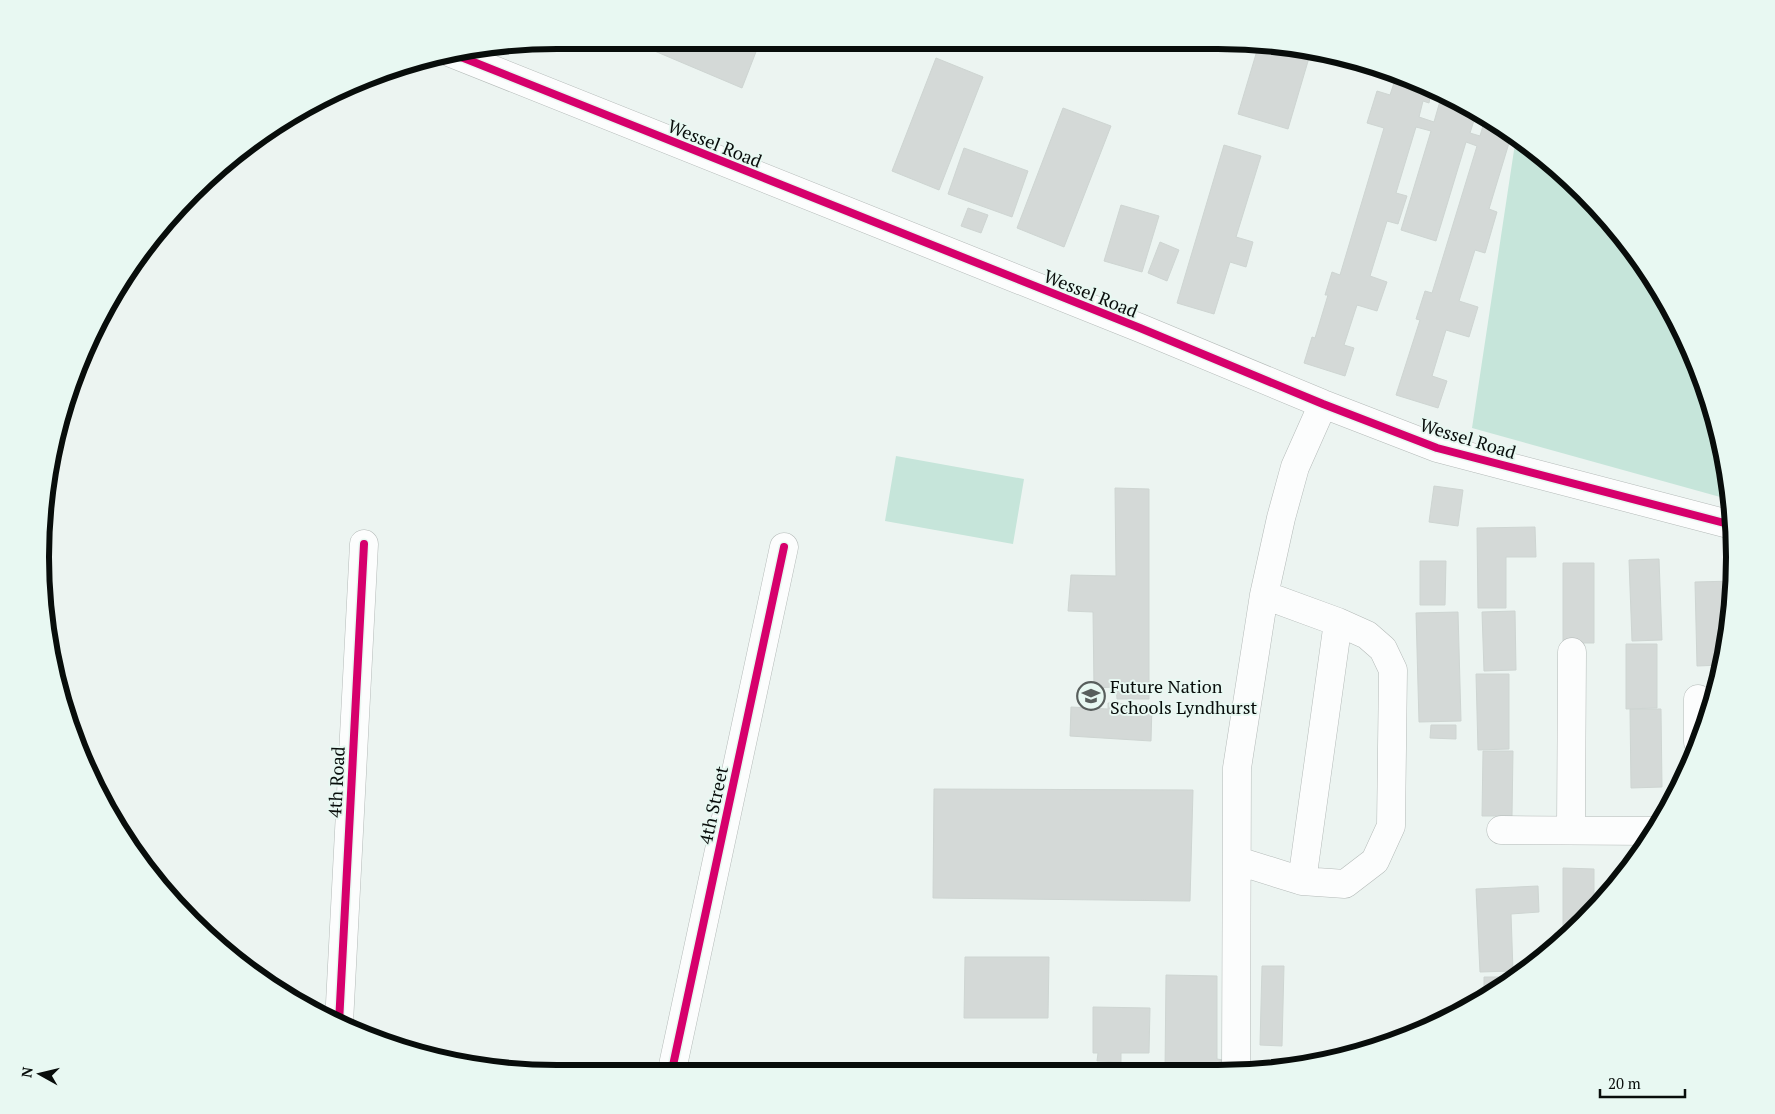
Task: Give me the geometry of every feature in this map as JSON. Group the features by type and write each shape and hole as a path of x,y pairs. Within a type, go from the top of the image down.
{"street":[{"name":"Wessel Road","path":"464,58 1436,448 1725,523"},
{"path":"1236,1064 1237,768 1264,595 1281,518 1296,467 1323,404"},
{"name":"4th Road","path":"338,1016 364,544"},
{"name":"4th Street","path":"673,1065 784,547"},
{"path":"1238,861 1302,881 1345,884 1375,861 1392,826 1393,670 1383,649 1367,635 1338,622 1264,595"},
{"path":"1302,881 1338,622"},
{"path":"1571,830 1572,652"},
{"path":"1698,699 1698,723"},
{"path":"1501,830 1646,831"}],"green space":[{"path":"1515,145 1553,175 1600,222 1641,275 1658,303 1688,363 1699,394 1709,425 1723,498 1472,428"},
{"path":"896,456 1024,479 1013,544 885,521"}],"building":[{"path":"650,49 757,49 742,88"},
{"path":"1257,51 1309,58 1288,129 1238,114"},
{"path":"936,58 983,77 939,190 892,171"},
{"path":"1395,81 1412,87 1431,95 1429,103 1423,101 1419,117 1434,122 1440,100 1475,119 1470,133 1480,136 1484,124 1504,137 1503,141 1509,143 1489,209 1497,212 1485,253 1475,250 1459,301 1478,307 1469,337 1446,330 1432,376 1447,381 1438,408 1396,395 1420,320 1416,319 1425,291 1432,293 1477,146 1466,142 1436,241 1401,230 1431,131 1416,127 1396,193 1407,196 1398,224 1387,221 1370,276 1387,282 1377,311 1357,305 1344,345 1354,348 1345,376 1304,363 1312,337 1315,338 1328,295 1325,295 1332,272 1340,275 1384,128 1367,123 1377,91 1390,95"},
{"path":"1063,108 1111,126 1064,247 1017,228"},
{"path":"1224,145 1261,156 1236,237 1253,242 1246,267 1230,262 1214,314 1177,303"},
{"path":"964,148 1028,171 1012,217 948,194"},
{"path":"1121,205 1159,216 1142,272 1104,261"},
{"path":"968,208 988,215 981,233 961,226"},
{"path":"1160,242 1179,250 1167,281 1148,273"},
{"path":"1434,486 1463,490 1458,526 1429,522"},
{"path":"1115,488 1149,489 1149,699 1117,699 1116,687 1094,688 1093,612 1068,611 1071,575 1116,576"},
{"path":"1535,527 1536,557 1506,557 1506,608 1478,608 1477,528"},
{"path":"1659,559 1662,640 1632,641 1629,560"},
{"path":"1420,561 1446,561 1445,605 1420,605"},
{"path":"1563,563 1594,563 1594,643 1563,643"},
{"path":"1725,581 1721,627 1714,665 1697,666 1695,582"},
{"path":"1515,611 1516,670 1484,671 1482,612"},
{"path":"1458,612 1461,721 1419,722 1416,613"},
{"path":"1626,644 1657,644 1657,708 1626,709"},
{"path":"1476,674 1509,674 1509,749 1478,750"},
{"path":"1108,703 1152,705 1151,741 1070,736 1071,707 1108,709"},
{"path":"1630,709 1661,709 1662,787 1631,788"},
{"path":"1431,725 1456,725 1456,739 1430,738"},
{"path":"1483,751 1513,751 1512,816 1482,816"},
{"path":"934,789 1193,790 1190,901 933,898"},
{"path":"1563,868 1594,869 1594,898 1563,929"},
{"path":"1538,886 1539,912 1511,914 1512,971 1480,972 1476,889"},
{"path":"965,957 1049,957 1048,1018 964,1018"},
{"path":"1262,966 1284,966 1282,1046 1260,1045"},
{"path":"1166,975 1217,976 1217,1059 1223,1060 1223,1065 1165,1065"},
{"path":"1484,977 1504,977 1500,980 1484,990"},
{"path":"1093,1007 1150,1008 1149,1053 1121,1053 1121,1062 1097,1061 1098,1053 1093,1053"}],"cycle path":[{"path":"464,58 1140,328 1323,404 1437,448 1725,523"},
{"path":"339,1016 364,544"},
{"path":"673,1065 784,547"}],"place":[{"name":"Future Nation Schools Lyndhurst","path":"1091,696"}]}
